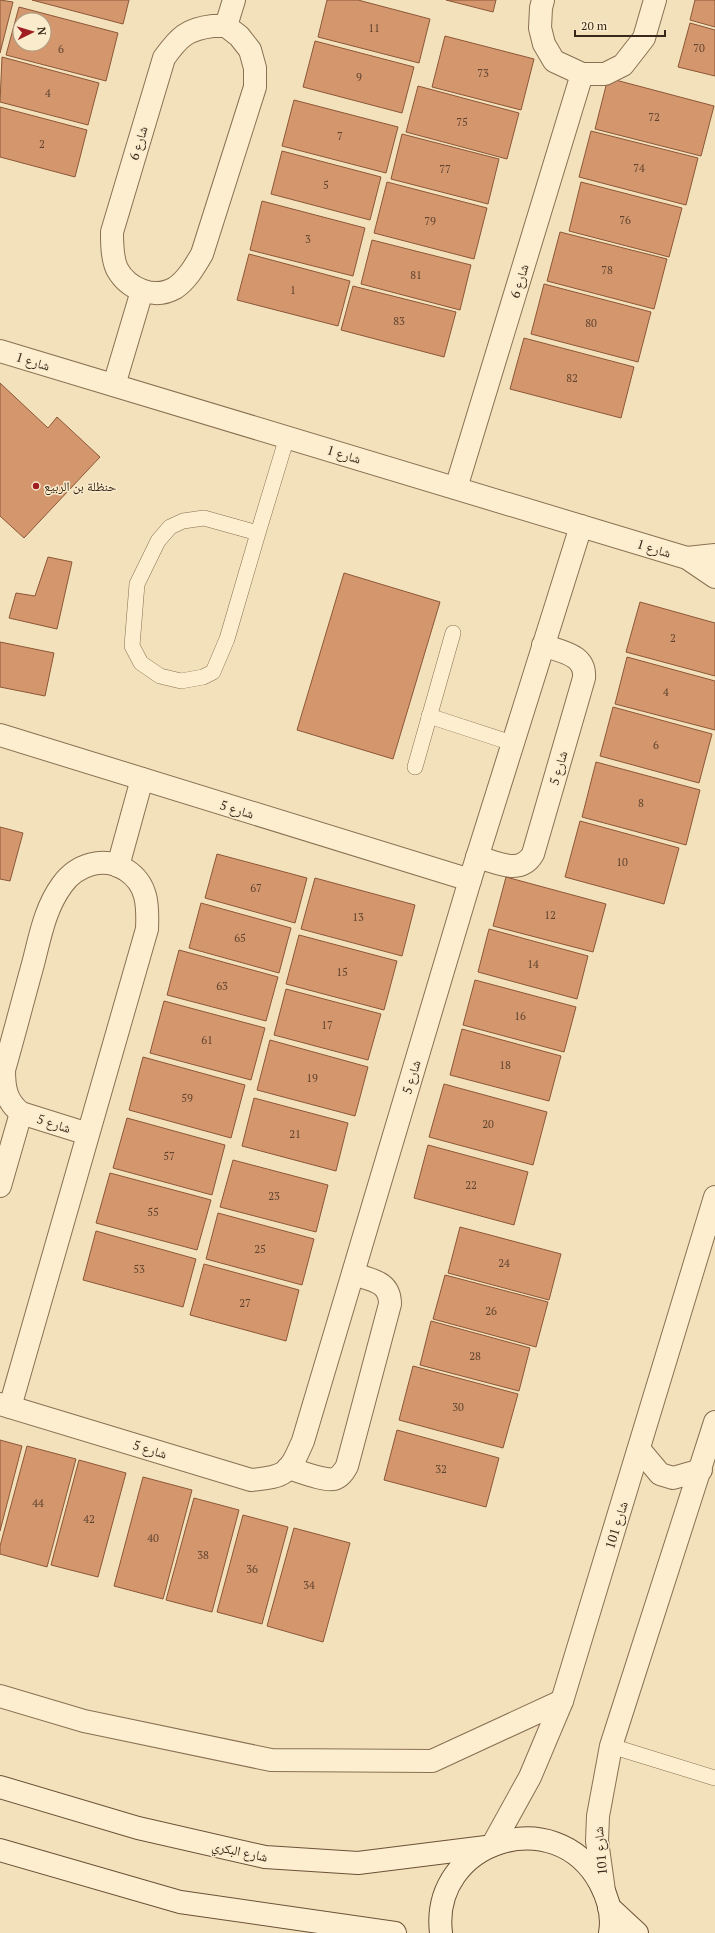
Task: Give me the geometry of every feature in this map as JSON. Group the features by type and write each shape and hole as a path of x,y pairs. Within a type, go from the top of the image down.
{"street":[{"path":"114,385 142,291 158,293 175,288 189,274 202,254 255,87 255,68 250,50 239,36 226,26 234,0"},
{"path":"543,0 540,28 544,44 554,61 582,74 605,74 623,65 635,52 644,38 655,0"},
{"name":"شارع 6","path":"142,291 130,284 117,268 112,247 112,232 164,58 179,38 196,28 226,26"},
{"name":"شارع 6","path":"456,488 582,74"},
{"name":"شارع 1","path":"0,351 687,558 715,577"},
{"name":"شارع 5","path":"88,1134 21,1113 12,1106 6,1094 4,1070 47,912 62,884 78,868 97,862 118,866 126,870 143,887 148,906 148,929 88,1134 5,1406 251,1480 282,1474 294,1461 303,1441 470,880 581,526"},
{"name":"شارع 1","path":"687,558 715,555"},
{"name":"شارع 5","path":"477,857 511,866 520,866 528,862 533,854 584,678 585,669 580,661 573,656 543,645"},
{"name":"شارع 5","path":"0,735 470,880"},
{"path":"118,866 142,780"},
{"name":"شارع 5","path":"0,1186 21,1113"},
{"name":"شارع 101","path":"490,1846 530,1777 562,1701 715,1197"},
{"path":"288,1468 325,1479 334,1479 342,1474 347,1466 390,1304 390,1295 385,1287 378,1282 353,1274"},
{"name":"شارع 101","path":"610,1933 607,1899 598,1841 598,1816 611,1746 715,1422"},
{"path":"639,1449 660,1474 673,1478 700,1470"},
{"path":"0,1696 84,1721 271,1760 432,1761 562,1701"},
{"name":"شارع البكري","path":"0,1787 138,1828 265,1857 358,1863 490,1846 520,1838 538,1838 555,1843 571,1851 585,1862 596,1875 607,1899"},
{"path":"441,1933 440,1923 442,1904 449,1885 459,1868 472,1856 490,1846"},
{"path":"0,1850 180,1902 395,1933"},
{"path":"607,1899 637,1933"}],"lane":[{"path":"258,533 204,518 183,521 170,527 158,541 137,584 132,646 141,663 160,676 181,681 203,677 213,672 227,639 287,437"},
{"path":"415,767 453,633"},
{"path":"429,716 512,743"},
{"path":"611,1746 715,1778"}],"building":[{"path":"0,0 13,2 0,53"},
{"path":"32,0 129,0 123,24"},
{"path":"327,0 358,0 430,19 419,63 318,37"},
{"path":"446,0 496,0 493,12"},
{"path":"695,0 715,0 715,27 690,20"},
{"path":"19,7 38,12 18,12"},
{"path":"52,16 118,33 106,81 6,55 12,33 12,52 52,52"},
{"path":"690,23 715,30 715,76 678,67"},
{"path":"445,36 534,59 521,110 432,87"},
{"path":"315,41 414,67 402,113 303,87"},
{"path":"2,57 99,83 88,125 0,102"},
{"path":"608,78 714,106 701,156 595,129"},
{"path":"418,86 519,113 507,159 406,132"},
{"path":"294,100 398,127 386,173 282,146"},
{"path":"0,107 87,130 75,177 0,157"},
{"path":"591,131 698,158 686,205 579,177"},
{"path":"402,134 499,159 488,204 391,179"},
{"path":"282,151 381,177 370,220 271,194"},
{"path":"387,182 487,208 474,259 374,233"},
{"path":"581,182 682,208 669,257 569,231"},
{"path":"262,201 365,228 353,276 250,250"},
{"path":"560,232 667,259 654,309 547,281"},
{"path":"372,240 471,265 460,310 361,284"},
{"path":"249,254 350,281 338,326 237,300"},
{"path":"544,284 651,312 638,362 531,334"},
{"path":"353,286 456,312 444,357 341,330"},
{"path":"524,338 634,367 621,418 510,389"},
{"name":"حنظلة بن الربيع","path":"0,383 48,428 57,417 100,457 24,538 0,516"},
{"path":"48,557 72,562 57,629 9,618 16,593 35,596"},
{"path":"344,573 440,602 393,759 297,730"},
{"path":"640,602 715,623 715,676 626,652"},
{"path":"0,642 54,653 45,696 0,687"},
{"path":"627,657 715,681 715,730 615,704"},
{"path":"613,707 712,734 699,783 600,756"},
{"path":"596,762 700,790 686,845 582,817"},
{"path":"580,821 679,848 664,904 565,877"},
{"path":"0,827 23,833 10,881 0,879"},
{"path":"217,854 307,878 295,923 205,898"},
{"path":"506,877 606,904 593,952 493,926"},
{"path":"315,878 415,905 402,956 301,929"},
{"path":"201,903 291,928 279,973 189,948"},
{"path":"489,929 588,956 577,999 478,972"},
{"path":"299,935 397,961 384,1010 286,984"},
{"path":"179,950 278,977 266,1021 167,995"},
{"path":"475,980 576,1007 564,1052 463,1025"},
{"path":"286,989 381,1014 368,1060 274,1035"},
{"path":"164,1001 265,1028 251,1080 150,1053"},
{"path":"462,1029 561,1056 549,1101 450,1075"},
{"path":"270,1040 368,1067 355,1116 257,1090"},
{"path":"143,1057 245,1085 231,1138 129,1110"},
{"path":"444,1084 547,1112 533,1165 429,1137"},
{"path":"254,1098 348,1123 336,1171 242,1146"},
{"path":"127,1118 225,1145 212,1195 113,1168"},
{"path":"428,1145 528,1172 514,1225 414,1198"},
{"path":"233,1160 328,1185 316,1232 220,1207"},
{"path":"110,1173 211,1200 197,1250 96,1223"},
{"path":"218,1213 314,1239 302,1285 206,1259"},
{"path":"460,1227 561,1254 549,1300 448,1273"},
{"path":"96,1231 196,1259 183,1307 83,1280"},
{"path":"204,1264 299,1290 286,1341 190,1315"},
{"path":"445,1275 548,1302 536,1347 433,1319"},
{"path":"431,1321 530,1348 519,1391 420,1365"},
{"path":"413,1366 518,1394 503,1448 399,1420"},
{"path":"397,1430 499,1458 486,1507 384,1480"},
{"path":"0,1440 22,1446 0,1531"},
{"path":"27,1446 76,1459 47,1567 0,1554 0,1546"},
{"path":"79,1460 126,1473 98,1577 51,1565"},
{"path":"143,1477 192,1490 163,1599 114,1586"},
{"path":"194,1498 239,1510 212,1612 166,1600"},
{"path":"243,1515 288,1527 262,1624 217,1612"},
{"path":"294,1528 350,1543 323,1642 267,1626"}],"place":[{"name":"حنظلة بن الربيع","path":"36,486"}]}
